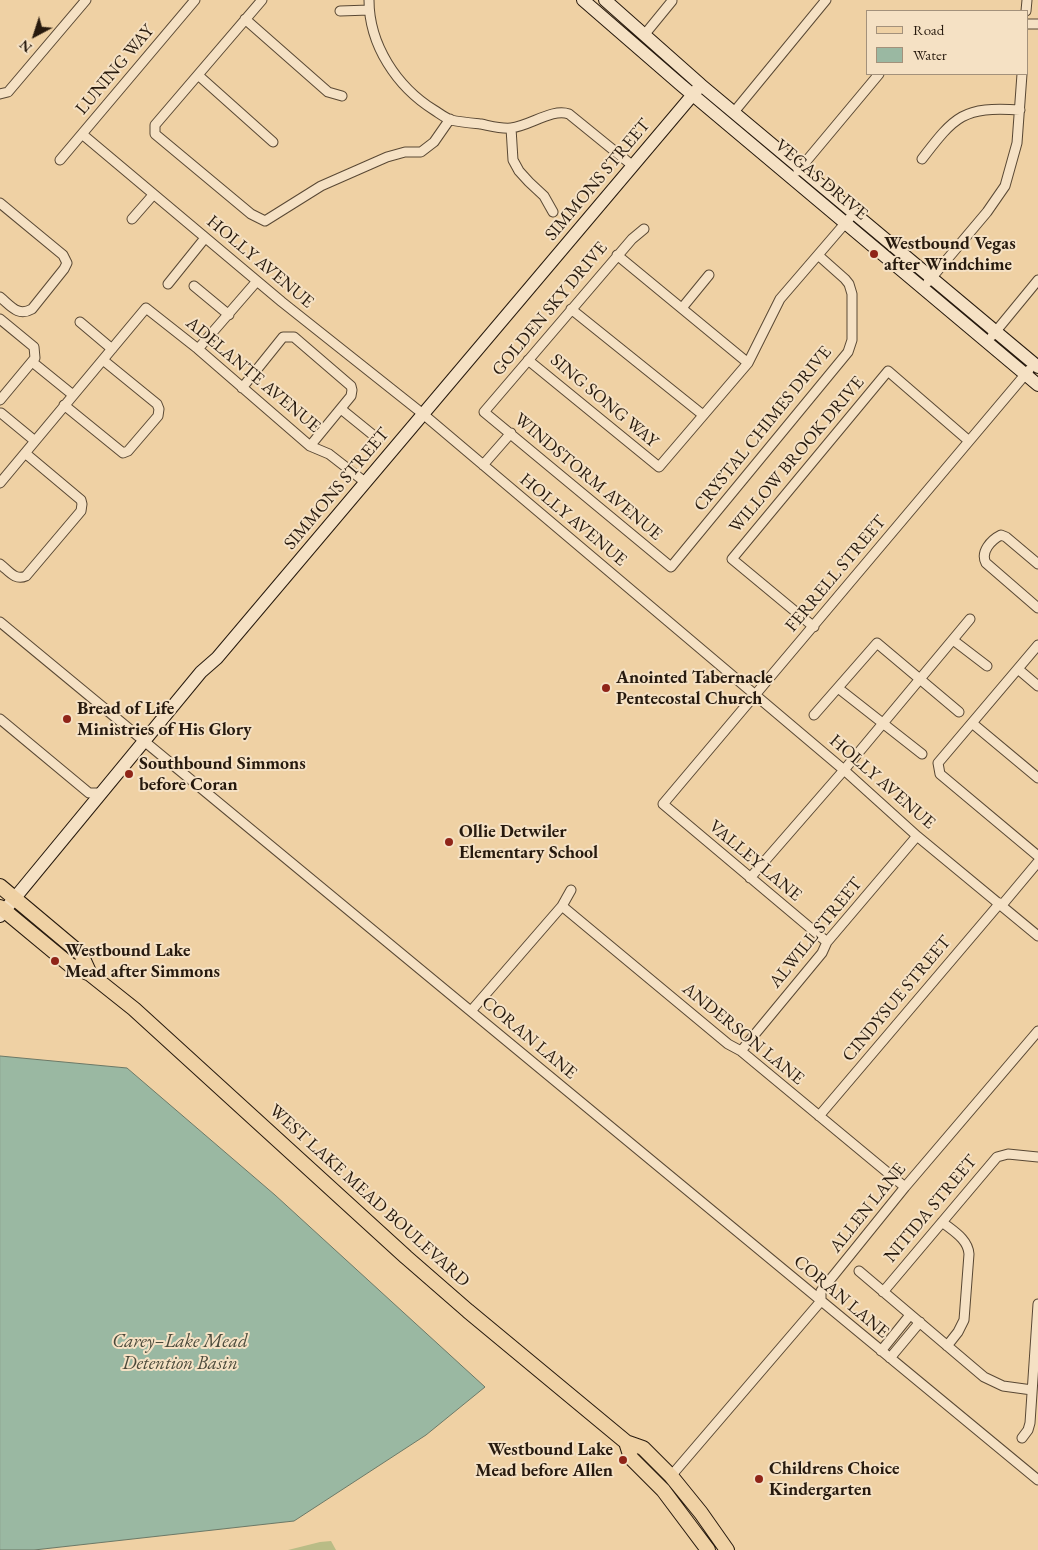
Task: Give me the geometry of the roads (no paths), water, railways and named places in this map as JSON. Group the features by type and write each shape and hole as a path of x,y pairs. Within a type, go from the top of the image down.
{"main road":[{"name":"VEGAS DRIVE","path":"583,0 845,224 1038,385"},
{"name":"VEGAS DRIVE","path":"606,0 701,85 1036,366"},
{"name":"SIMMONS STREET","path":"2,911 15,898 145,742 201,672 217,658 701,85"},
{"name":"WEST LAKE MEAD BOULEVARD","path":"0,886 81,954 90,974"},
{"name":"WEST LAKE MEAD BOULEVARD","path":"2,911 70,965 90,974 171,1042 406,1257 469,1312 626,1442 643,1448 671,1476 727,1550"},
{"name":"WEST LAKE MEAD BOULEVARD","path":"626,1442 631,1458 662,1490 708,1550"}],"street":[{"path":"1,94 8,92 86,0"},
{"name":"LUNING WAY","path":"60,160 195,0"},
{"path":"262,0 155,125 155,134 251,214 266,221 321,186 387,157 405,152 421,152 434,142 450,120"},
{"path":"734,112 826,0"},
{"path":"645,34 672,2"},
{"path":"340,11 369,5 374,33 386,62 401,82 425,104 450,120 511,128 531,123 556,112 564,112 569,114 633,166"},
{"path":"245,19 328,92 342,96"},
{"path":"198,75 274,142"},
{"path":"792,178 878,75"},
{"path":"923,288 987,212 1005,186 1017,143 1022,75"},
{"path":"922,159 944,130 963,116 980,109 1020,110"},
{"path":"511,128 513,160 519,171 544,196 553,212"},
{"name":"HOLLY AVENUE","path":"82,134 257,281 423,414 844,770 917,836 1038,936"},
{"path":"132,219 153,195"},
{"path":"0,203 63,255 67,263 32,309 25,313 18,312 0,297"},
{"path":"571,309 703,415 748,363 780,299 854,213"},
{"name":"GOLDEN SKY DRIVE","path":"484,412 617,255 632,238 644,229"},
{"path":"168,284 206,238"},
{"path":"617,255 748,363"},
{"name":"CRYSTAL CHIMES DRIVE","path":"671,567 851,346 851,290 845,279 818,255"},
{"path":"682,308 709,275"},
{"path":"987,342 1038,280"},
{"path":"198,349 257,281"},
{"path":"194,286 229,315"},
{"name":"ADELANTE AVENUE","path":"112,349 146,308 198,349 310,446 329,454 365,482"},
{"path":"0,319 34,347 35,358 0,400"},
{"path":"0,484 112,349 80,322"},
{"path":"242,388 283,337 294,337 351,386 352,390 351,396 310,446"},
{"path":"64,405 123,453 128,451 158,416 157,404 103,360"},
{"name":"SING SONG WAY","path":"528,360 659,467 703,415"},
{"path":"36,365 73,395"},
{"name":"FERRELL STREET","path":"663,804 968,441 1026,374 1036,366"},
{"name":"WILLOW BROOK DRIVE","path":"814,626 732,559 888,371 968,441"},
{"path":"341,409 378,439"},
{"name":"WINDSTORM AVENUE","path":"484,412 511,432 671,567"},
{"path":"1,413 35,441"},
{"path":"483,465 511,432"},
{"path":"0,564 16,578 26,576 81,511 81,500 25,453"},
{"path":"1038,564 1006,537 1001,535 996,537 984,552 983,558 986,563 1038,608"},
{"path":"750,878 844,770 970,619"},
{"name":"CORAN LANE","path":"0,622 1038,1480"},
{"path":"953,640 987,666"},
{"path":"814,715 877,643 959,712"},
{"path":"1038,645 938,763 940,774 1038,856"},
{"path":"1018,669 1038,686"},
{"path":"838,688 922,754"},
{"path":"0,719 88,792 102,793"},
{"path":"972,723 1038,778"},
{"name":"VALLEY LANE","path":"663,804 827,942"},
{"name":"ALWILL STREET","path":"742,1051 822,953 827,942 917,836"},
{"name":"CINDYSUE STREET","path":"819,1116 1001,904 1036,867"},
{"path":"471,1011 562,906 571,890"},
{"name":"ANDERSON LANE","path":"562,906 723,1040 742,1051 905,1187"},
{"name":"ALLEN LANE","path":"671,1476 821,1301 821,1291 905,1187 1038,1030"},
{"name":"NITIDA STREET","path":"884,1292 994,1160 1000,1155 1008,1154 1038,1157"},
{"path":"942,1222 964,1240 970,1254 964,1320 958,1332 947,1346"},
{"path":"859,1271 990,1381 1003,1386 1032,1390"},
{"path":"1022,1438 1028,1430 1030,1423 1038,1304"},
{"path":"881,1351 910,1315"},
{"path":"890,1358 920,1322"}],"water":[{"name":"Carey–Lake Mead Detention Basin","path":"0,1056 127,1068 275,1195 485,1387 426,1435 294,1521 34,1550 0,1550"}],"place":[{"name":"Westbound Vegas after Windchime","path":"874,254"},
{"name":"Anointed Tabernacle Pentecostal Church","path":"606,688"},
{"name":"Bread of Life Ministries of His Glory","path":"67,719"},
{"name":"Southbound Simmons before Coran","path":"129,774"},
{"name":"Ollie Detwiler Elementary School","path":"449,842"},
{"name":"Westbound Lake Mead after Simmons","path":"55,961"},
{"name":"Westbound Lake Mead before Allen","path":"623,1460"},
{"name":"Childrens Choice Kindergarten","path":"759,1479"}]}
